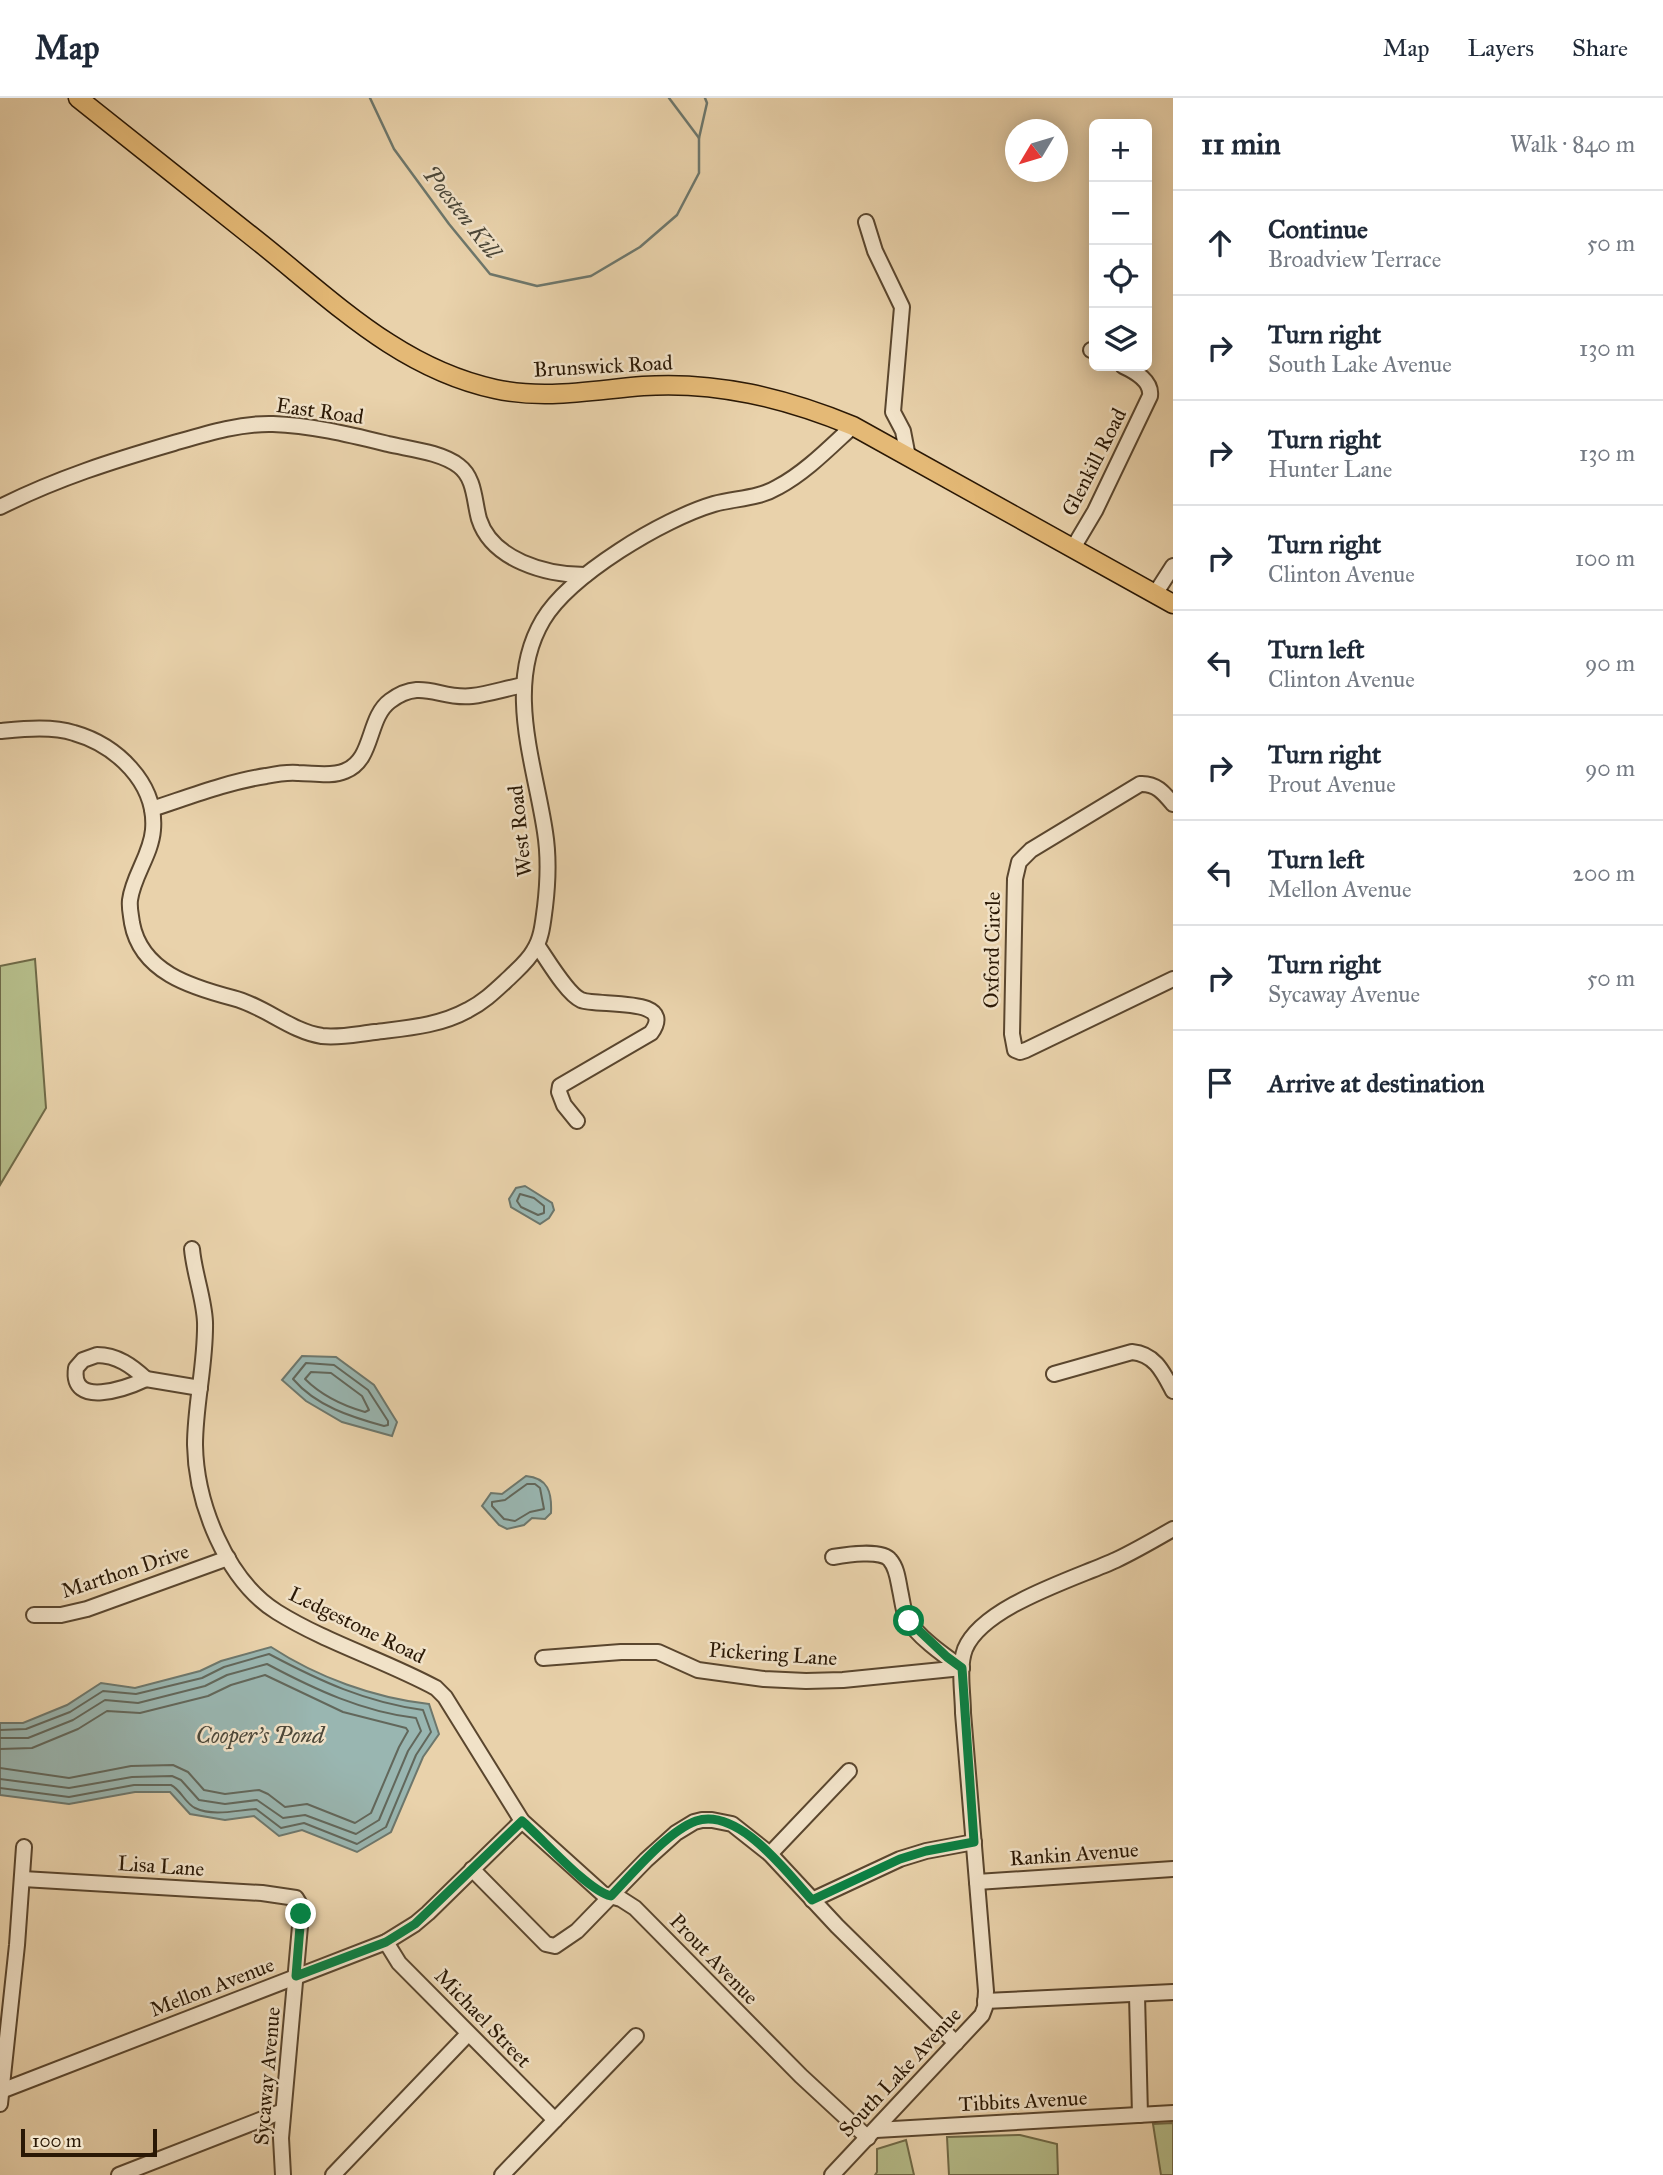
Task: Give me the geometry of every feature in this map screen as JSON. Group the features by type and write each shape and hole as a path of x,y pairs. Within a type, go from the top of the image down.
{"main road":[{"name":"Brunswick Road","path":"78,98 370,331 425,366 460,380 497,390 529,394 686,385 731,389 813,409 853,426 1173,604"}],"street":[{"path":"866,222 874,251 902,307 893,412 903,431 908,457"},
{"name":"Glenkill Road","path":"1073,548 1095,510 1150,396 1149,384 1133,371"},
{"name":"East Road","path":"0,508 56,480 202,435 248,425 301,426 372,440 455,463 470,478 482,527 502,552 549,571 584,575"},
{"name":"West Road","path":"152,809 153,831 150,848 130,899 134,930 143,949 171,977 214,994 246,1002 302,1030 319,1035 338,1037 447,1021 487,998 532,954 537,945 547,893 548,863 546,837 524,717 524,685 528,662 542,621 560,598 584,575 623,550 679,518 711,505 757,497 779,487 818,458 853,426"},
{"path":"1155,594 1173,566"},
{"path":"0,732 21,729 60,731 98,743 114,752 132,769 148,794 152,809 266,776 294,772 338,774 349,770 366,748 380,710 407,690 417,688 472,696 524,685"},
{"name":"Oxford Circle","path":"1173,804 1154,786 1140,784 1031,850 1019,862 1012,918 1012,1034 1015,1050 1026,1050 1173,979"},
{"path":"537,945 580,1000 644,1007 652,1010 656,1016 656,1026 651,1033 560,1086 559,1092 564,1105 577,1121"},
{"name":"Ledgestone Road","path":"192,1249 205,1319 205,1351 195,1445 199,1478 213,1527 228,1558 254,1592 277,1611 313,1632 436,1688 445,1697 522,1821"},
{"path":"1054,1374 1122,1354 1144,1353 1156,1363 1173,1391"},
{"path":"146,1379 200,1388"},
{"name":"South Lake Avenue","path":"832,2175 982,2015 985,2001 962,1668 964,1653 973,1635 985,1622 1004,1609 1117,1559 1173,1530"},
{"path":"833,1557 886,1555 895,1568 904,1611 909,1621 962,1668"},
{"name":"Marthon Drive","path":"34,1615 61,1615 87,1609 228,1558"},
{"name":"Pickering Lane","path":"543,1658 658,1652 698,1670 764,1679 806,1681 962,1668"},
{"path":"770,1854 849,1772"},
{"path":"472,1869 551,1947 559,1945 577,1931 676,1833 694,1822 712,1819 732,1824 770,1854 812,1900 956,2043"},
{"name":"Mellon Avenue","path":"1,2091 386,1942 415,1924 522,1821"},
{"name":"Prout Avenue","path":"522,1821 603,1894 621,1899 635,1908 801,2076 872,2134"},
{"path":"812,1900 900,1859 974,1842"},
{"path":"0,2104 24,1847"},
{"name":"Rankin Avenue","path":"977,1882 1173,1869"},
{"name":"Lisa Lane","path":"23,1879 248,1892 296,1898"},
{"name":"Sycaway Avenue","path":"283,2175 281,2138 301,1914 296,1898"},
{"name":"Michael Street","path":"386,1942 399,1963 555,2120"},
{"path":"985,2001 1173,1992"},
{"path":"1137,1995 1140,2115"},
{"path":"333,2175 468,2034"},
{"path":"502,2175 636,2036"},
{"path":"119,2175 283,2111"},
{"name":"Tibbits Avenue","path":"872,2134 1173,2113"}],"green space":[{"path":"35,959 46,1108 0,1185 0,966"},
{"path":"1173,2123 1173,2175 1161,2175 1153,2124"},
{"path":"1020,2135 1057,2144 1058,2175 949,2175 947,2137"},
{"path":"906,2140 914,2175 875,2175 877,2149"}],"water":[{"path":"525,1186 552,1203 554,1210 549,1218 540,1224 511,1207 509,1199 516,1188"},
{"path":"302,1356 336,1357 374,1385 397,1422 392,1436 342,1422 306,1401 282,1380"},
{"path":"526,1476 539,1480 547,1487 551,1499 551,1513 545,1519 532,1518 524,1525 507,1529 499,1525 482,1506 491,1493 502,1494"},
{"name":"Cooper's Pond","path":"271,1647 327,1677 388,1697 429,1704 439,1734 423,1757 391,1832 357,1852 302,1830 279,1836 254,1816 225,1820 190,1814 170,1792 135,1792 69,1804 0,1795 0,1723 23,1723 67,1705 101,1683 135,1688 200,1671 221,1661"}],"waterway":[{"name":"Poesten Kill","path":"370,98 394,149 490,274 537,286 591,276 640,247 677,215 699,173 699,138 669,98"},
{"name":"Poesten Kill","path":"699,138 707,103 705,98"}],"route":[{"path":"301,1914 296,1976 386,1942 415,1924 522,1821 584,1879 603,1894 611,1896 676,1833 702,1820 712,1819 732,1824 741,1830 770,1854 812,1900 900,1859 974,1842 962,1668 909,1621"}]}
